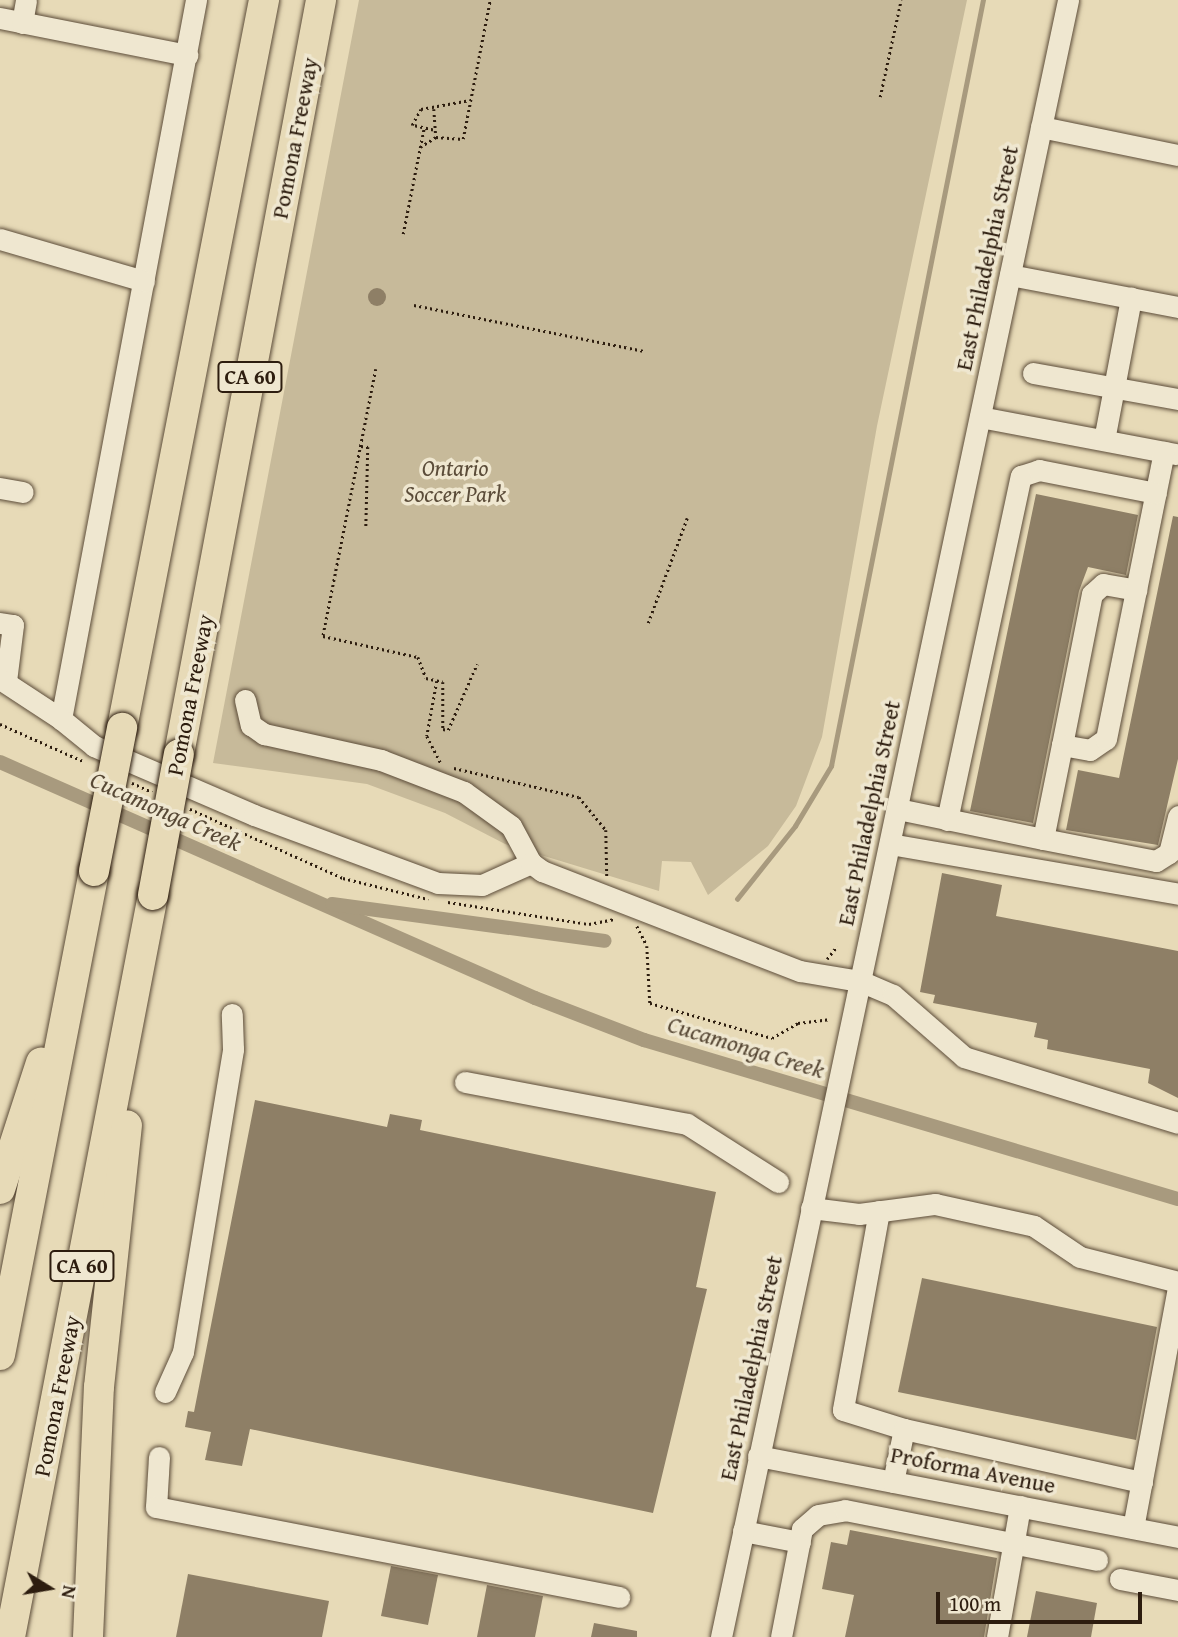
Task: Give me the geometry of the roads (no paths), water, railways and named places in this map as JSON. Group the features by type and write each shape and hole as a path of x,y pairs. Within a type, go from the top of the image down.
{"highway":[{"name":"CA 60","path":"0,1355 264,0"},
{"name":"Pomona Freeway","path":"10,1637 321,0"},
{"path":"89,1637 101,1366 153,895"},
{"path":"0,1189 83,932"}],"street":[{"path":"22,23 26,0"},
{"path":"61,719 196,0"},
{"name":"East Philadelphia Street","path":"721,1637 1068,0"},
{"path":"0,18 187,55"},
{"path":"1041,127 1178,155"},
{"path":"0,239 144,281"},
{"path":"1010,275 1178,307"},
{"path":"1104,440 1131,298"},
{"path":"1033,373 1178,399"},
{"path":"980,417 1171,453 1156,492 1105,740 1090,750 1062,745"},
{"path":"947,820 1017,481 1039,470 1156,492"},
{"path":"0,488 23,492"},
{"path":"1043,839 1092,594 1103,584 1136,590"},
{"path":"0,623 13,625 3,680 106,751 254,815 438,883 482,885 531,863"},
{"path":"245,700 251,725 264,734 381,760 464,792 511,826 531,863 800,971 860,981 892,995 964,1058 1178,1123"},
{"path":"898,809 1156,861 1169,853 1178,816"},
{"path":"890,844 1178,894"},
{"path":"165,1392 183,1352 233,1049 232,1014"},
{"path":"465,1082 652,1113 687,1124 778,1182"},
{"path":"811,1208 879,1211 935,1204 1034,1226 1080,1257 1178,1284 1133,1528"},
{"path":"879,1211 843,1410 904,1430 1142,1482"},
{"path":"893,1482 904,1430"},
{"name":"Proforma Avenue","path":"758,1456 1178,1537"},
{"path":"159,1457 156,1507 619,1597"},
{"path":"998,1637 1020,1506"},
{"path":"781,1637 802,1528 818,1515 845,1510 1097,1560"},
{"path":"743,1531 800,1542"},
{"path":"1119,1579 1178,1590"}],"waterway":[{"path":"737,899 795,826 831,766 983,0"},
{"name":"Cucamonga Creek","path":"0,762 535,998 644,1040 1178,1199"},
{"name":"Cucamonga Creek","path":"332,904 605,941"}],"park label":[{"name":"Ontario Soccer Park","path":"455,481"}]}
